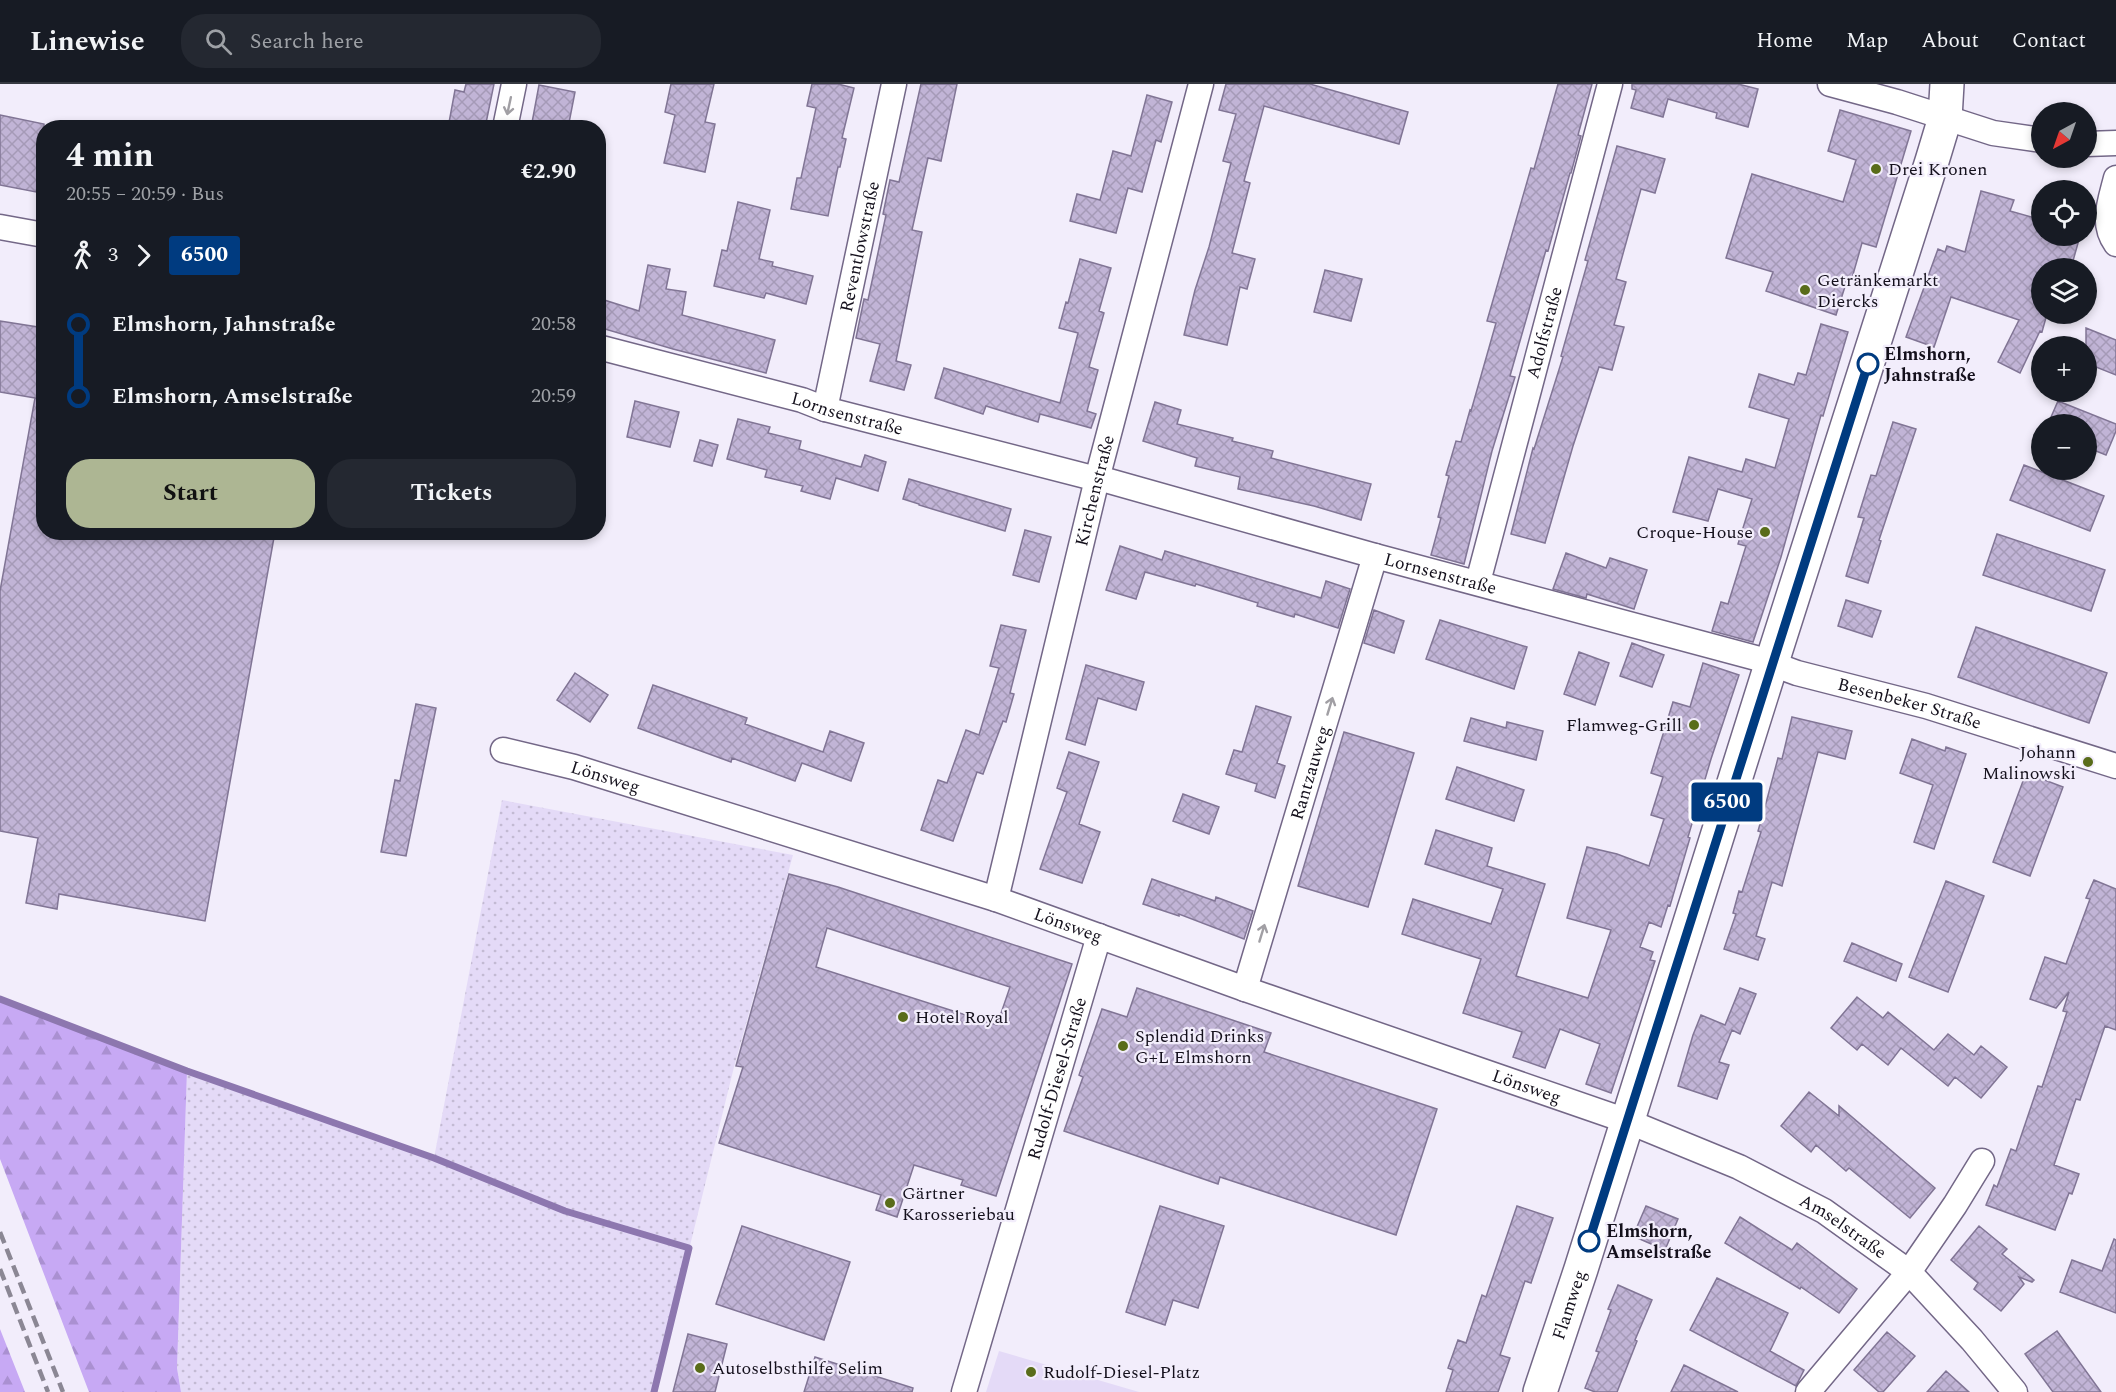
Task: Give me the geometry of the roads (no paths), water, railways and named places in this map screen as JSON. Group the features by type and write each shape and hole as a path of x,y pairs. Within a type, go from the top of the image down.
{"main road":[{"name":"Flamweg","path":"1540,1392 1945,118 1947,84"}],"street":[{"path":"507,120 514,84"},
{"name":"Reventlowstraße","path":"825,409 894,84"},
{"name":"Kirchenstraße","path":"996,899 1202,84"},
{"name":"Adolfstraße","path":"1478,582 1610,84"},
{"path":"1830,84 1897,102 1993,133 2031,138"},
{"path":"2097,144 2116,143"},
{"path":"2116,178 2106,224 2116,244"},
{"path":"0,227 36,234"},
{"name":"Lornsenstraße","path":"606,348 802,400 825,409 1103,480 1375,556 1478,582 1756,658 1771,665"},
{"name":"Rantzauweg","path":"1245,989 1375,556"},
{"name":"Besenbeker Straße","path":"1771,665 1926,706 2116,766"},
{"name":"Lönsweg","path":"503,750 574,767 996,899 1245,989 1627,1121"},
{"name":"Rudolf-Diesel-Straße","path":"964,1392 1099,936"},
{"name":"Amselstraße","path":"1627,1121 1739,1167 1824,1211 1909,1272 1972,1340 2015,1392"},
{"path":"1808,1392 1909,1272 1982,1161"}],"waterway":[{"path":"0,999 187,1071 434,1158 565,1211 689,1248 654,1392"}],"railway":[{"path":"0,1232 63,1392"},
{"path":"0,1269 48,1392"}],"place":[{"name":"Drei Kronen","path":"1876,169"},
{"name":"Getränkemarkt Diercks","path":"1805,290"},
{"name":"Elmshorn, Jahnstraße","path":"1868,364"},
{"name":"Croque-House","path":"1765,532"},
{"name":"Flamweg-Grill","path":"1694,725"},
{"name":"Johann Malinowski","path":"2088,762"},
{"name":"Hotel Royal","path":"903,1017"},
{"name":"Splendid Drinks G+L Elmshorn","path":"1123,1046"},
{"name":"Gärtner Karosseriebau","path":"890,1203"},
{"name":"Elmshorn, Amselstraße","path":"1589,1241"},
{"name":"Autoselbsthilfe Selim","path":"700,1368"},
{"name":"Rudolf-Diesel-Platz","path":"1031,1372"}]}
